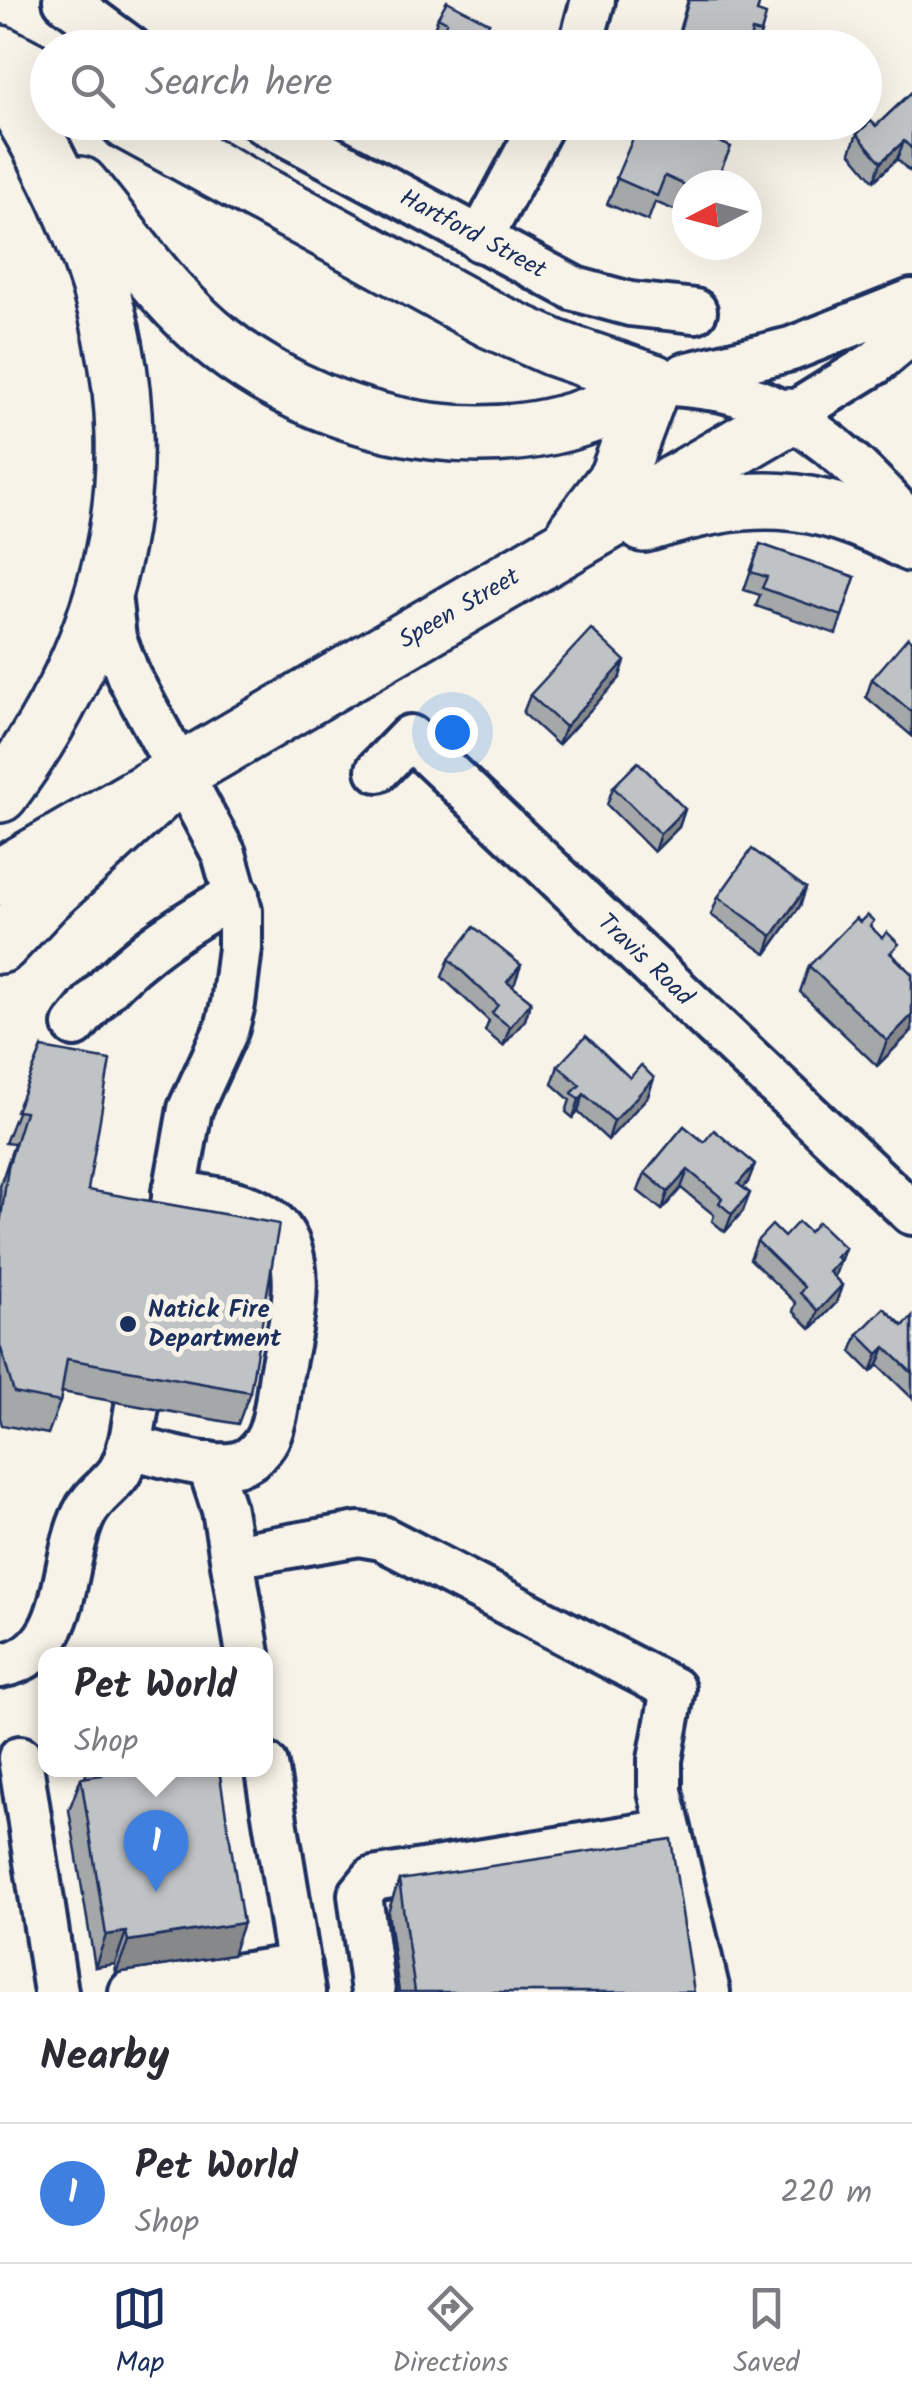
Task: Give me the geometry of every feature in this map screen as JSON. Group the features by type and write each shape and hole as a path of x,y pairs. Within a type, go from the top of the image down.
{"main road":[{"path":"0,54 30,91"},
{"path":"0,79 30,97"},
{"path":"0,794 70,683 93,626 108,573 123,476 118,357 100,278 60,183 49,140"},
{"path":"65,140 180,308 232,352 307,396 354,414 403,426 493,433 588,418 654,382"},
{"path":"161,140 491,320 554,348 654,382"},
{"path":"552,556 608,494 632,444 654,382"},
{"name":"Speen Street","path":"0,877 788,417"},
{"path":"552,556 672,515 753,499 826,509 912,544"},
{"path":"0,946 54,889 182,772"}],"street":[{"path":"64,0 105,30"},
{"path":"585,30 593,0"},
{"name":"Hartford Street","path":"296,140 557,281 630,304 694,310"},
{"path":"480,240 533,140"},
{"path":"654,382 791,349 912,301"},
{"name":"Speen Street","path":"788,417 876,363 912,332"},
{"path":"654,382 725,391 788,417 848,460 912,528"},
{"path":"108,573 111,617 121,658 224,854 237,894 240,948 233,1004 227,1028 190,1109 167,1238"},
{"name":"Travis Road","path":"378,770 410,738 912,1212"},
{"path":"75,1025 109,984 151,946 237,894"},
{"path":"129,1447 209,1464 243,1462 268,1439 274,1418 294,1292 291,1254 274,1223 256,1211 174,1192"},
{"path":"39,1647 57,1611 83,1515 120,1470 137,1406"},
{"path":"209,1464 224,1510 247,1647"},
{"path":"232,1556 370,1534 673,1689 658,1776 708,1992"},
{"path":"0,1666 24,1660 38,1647"},
{"path":"22,1757 56,1992"},
{"path":"131,1992 301,1979 268,1777"},
{"path":"373,1992 360,1895 373,1879 668,1831"}],"building":[{"path":"689,0 760,0 757,12 766,15 762,30 680,30"},
{"path":"447,1 489,23 485,30 443,30 447,22 438,17"},
{"path":"912,92 912,149 904,141 881,162 862,140 882,140 882,120"},
{"path":"632,140 715,140 731,147 721,170 672,170 672,179 665,176 657,196 616,178"},
{"path":"760,544 855,577 842,616 762,588 767,577 751,572"},
{"path":"591,629 625,661 565,727 530,695"},
{"path":"908,637 912,641 912,712 872,679"},
{"path":"638,762 685,809 660,834 613,787"},
{"path":"752,849 806,888 772,936 718,897"},
{"path":"867,915 874,921 870,926 882,938 887,932 899,944 890,953 912,974 912,1015 887,1041 809,966 856,918 860,922"},
{"path":"474,927 521,965 507,982 531,1001 510,1027 492,1013 498,1005 449,959"},
{"path":"586,1036 630,1078 641,1065 654,1078 614,1121 584,1094 579,1100 572,1093 580,1085 558,1066"},
{"name":"Natick Fire Department","path":"42,1048 110,1060 88,1190 279,1224 250,1392 67,1359 60,1402 14,1393 0,1345 0,1225 8,1167 25,1112 16,1111"},
{"path":"684,1126 704,1142 714,1130 755,1164 738,1184 750,1193 732,1214 719,1203 722,1198 688,1170 668,1192 645,1173"},
{"path":"798,1222 809,1232 818,1222 845,1248 829,1272 842,1285 818,1311 800,1293 804,1287 757,1241 772,1225 784,1237"},
{"path":"884,1308 903,1326 912,1317 912,1373 885,1347 878,1354 858,1334"},
{"path":"220,1777 243,1923 128,1941 126,1932 106,1935 81,1778"},
{"path":"671,1839 694,1992 415,1992 399,1880"}],"place":[{"name":"Natick Fire Department","path":"128,1324"},
{"name":"Pet World","path":"156,1892"}]}
